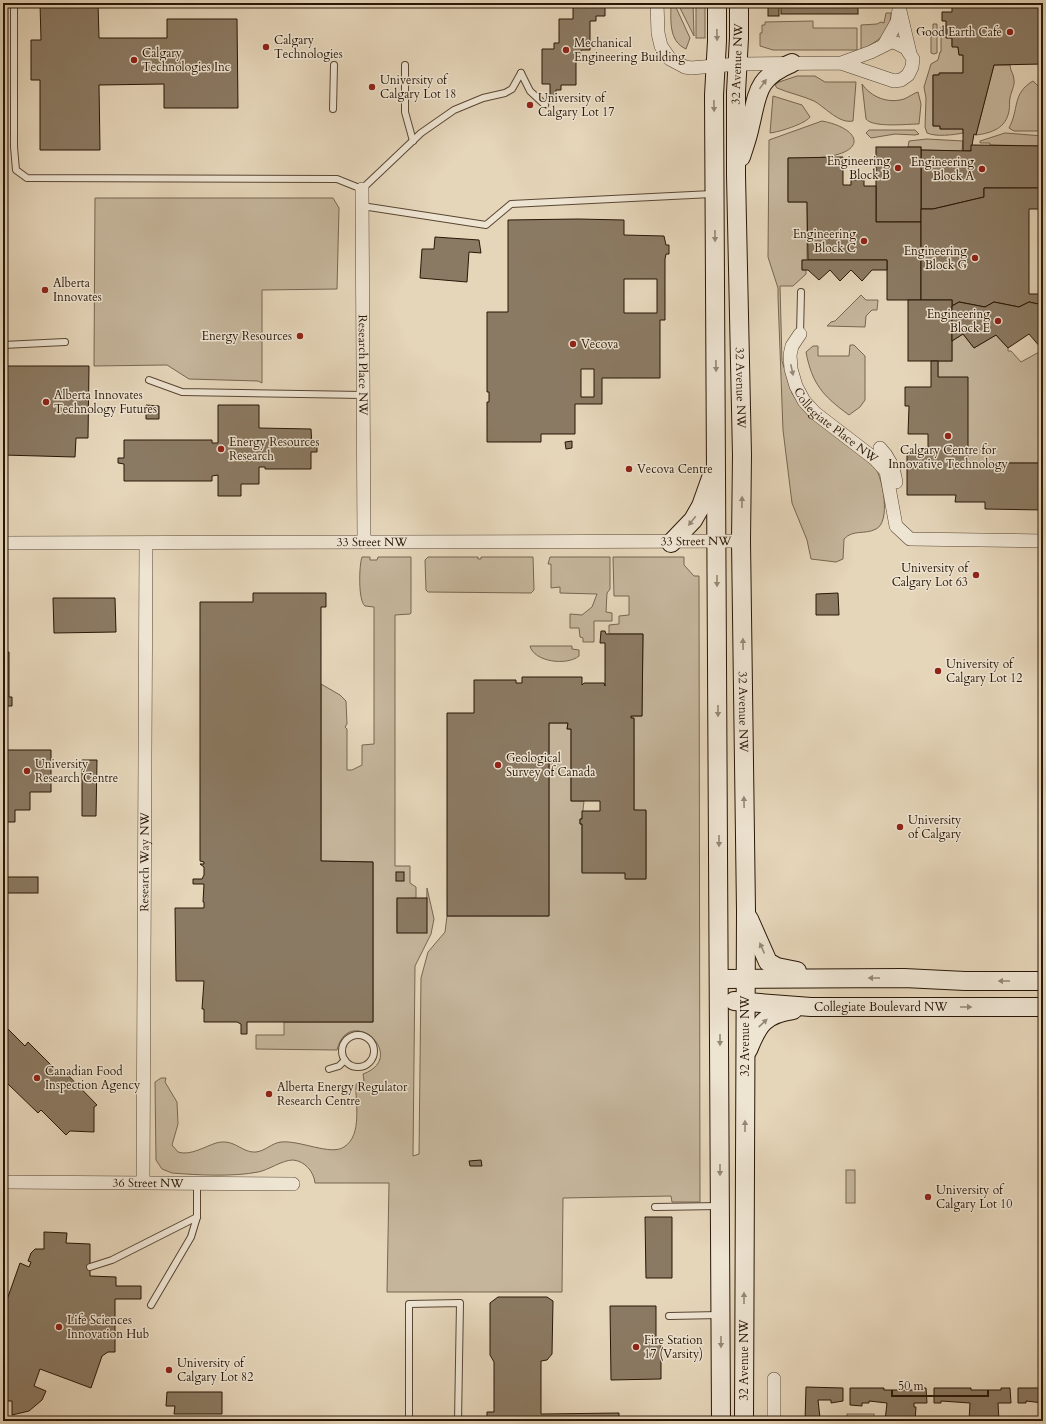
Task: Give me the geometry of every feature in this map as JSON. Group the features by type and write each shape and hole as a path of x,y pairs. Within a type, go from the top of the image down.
{"main road":[{"name":"32 Avenue NW","path":"717,3 714,95 720,979 721,1421"},
{"name":"32 Avenue NW","path":"739,3 736,92 736,175 742,431 741,541 746,912 744,1421"},
{"path":"736,175 750,126 756,97 762,83 778,69 792,63"},
{"path":"671,543 693,520 699,511 717,459"},
{"path":"746,912 768,962 784,970 831,978"},
{"path":"720,979 831,978 1043,981"},
{"name":"Collegiate Boulevard NW","path":"720,1001 811,1007 1043,1007"},
{"path":"745,1057 761,1023 778,1012 811,1007"},
{"path":"712,1421 722,1400"}],"street":[{"path":"657,3 658,33 661,46 670,59 678,64 691,68 738,64 841,63 894,81 901,80 908,75 912,67 913,58 906,48 896,43 884,44"},
{"path":"841,63 871,52 884,44 892,33 900,7"},
{"path":"900,7 910,53"},
{"name":"Research Place NW","path":"362,189 364,542"},
{"name":"Collegiate Place NW","path":"800,334 792,346 790,355 791,370 796,386 804,401 815,413 881,465 886,472 889,484 891,506 894,513 896,526 901,533 910,539 1043,541"},
{"name":"Collegiate Place NW","path":"880,448 888,456 894,469 897,506 894,513"},
{"name":"33 Street NW","path":"3,543 671,543 741,541"},
{"name":"Research Way NW","path":"143,1182 146,542"},
{"name":"36 Street NW","path":"3,1182 197,1182 293,1184"},
{"path":"774,1379 774,1421"}],"lane":[{"path":"14,3 14,147 16,170 27,178 337,179 362,189 414,141 454,110 483,98 505,93 512,89 521,73 530,91 545,105"},
{"path":"333,109 334,65"},
{"path":"405,65 405,112 414,141"},
{"path":"362,206 486,225 511,204 715,194"},
{"path":"800,334 801,292"},
{"path":"3,345 65,342"},
{"path":"149,380 182,392 363,395"},
{"path":"360,1035 370,1040 373,1044 374,1055 368,1064 358,1067 353,1066 345,1060 342,1050 343,1045 350,1037 360,1035"},
{"path":"330,1069 339,1066 345,1060"},
{"path":"151,1305 191,1237 197,1217 197,1182"},
{"path":"654,1207 720,1206"},
{"path":"90,1267 112,1260 197,1217"},
{"path":"409,1421 409,1304 460,1303 458,1421"},
{"path":"669,1316 721,1315"}],"shaded area":[{"path":"671,3 674,3 690,38 686,49 676,41 673,35"},
{"path":"679,3 693,3 694,36 679,6"},
{"path":"696,3 705,3 705,38 696,38"},
{"path":"886,13 891,13 889,26 886,31 878,40 861,50 861,25 877,24 881,22 884,23"},
{"path":"813,21 813,28 857,28 857,50 773,50 760,46 760,33 762,33 762,25 765,25 765,22"},
{"path":"933,24 937,24 937,53 934,54 931,53 931,31 933,30"},
{"path":"941,26 946,26 952,38 952,46 958,47 959,55 963,55 963,73 940,73 939,75 933,75 933,126 940,126 940,129 963,129 963,133 935,135 927,133 925,127 926,98 924,87 931,64 938,60 941,52"},
{"path":"994,65 1010,65 1014,82 1009,111 1005,122 997,129 976,135"},
{"path":"797,76 815,76 825,82 856,82 853,121 837,118 814,101 777,88 775,85 779,82"},
{"path":"1033,81 1043,91 1043,131 1014,131 1009,128 1019,96 1026,86"},
{"path":"862,84 875,96 892,101 904,99 918,92 921,104 919,124 883,125 870,122 866,119"},
{"path":"773,96 802,105 810,117 798,125 770,133"},
{"path":"822,121 835,124 851,134 854,139 853,145 848,150 839,154 825,157 788,158 788,202 807,202 807,260 802,260 802,270 806,270 806,274 793,286 780,286 782,361 792,393 803,409 875,467 881,481 884,500 881,525 872,531 851,534 844,539 843,559 836,562 811,559 807,540 792,503 783,430 778,288 768,257 769,140"},
{"path":"869,130 915,130 919,134 895,134 871,138 866,133"},
{"path":"1005,133 1043,136 1043,146 990,145 990,143 980,143 980,141"},
{"path":"927,139 963,141 962,151 921,150 921,147 908,147 909,141"},
{"path":"95,198 333,198 339,208 337,289 262,290 262,383 258,381 189,379 167,365 94,366"},
{"path":"861,295 866,300 878,300 877,310 872,310 866,316 865,327 827,326 831,322 835,321"},
{"path":"963,334 974,348 996,335 1008,348 1008,351 1011,351 1021,362 1041,351 1041,348 1043,347 1043,463 968,463 938,377 938,361 952,361 952,341"},
{"path":"850,345 854,345 865,356 865,400 860,407 849,415 832,402 815,381 806,352 813,346 818,346 818,356 849,356"},
{"path":"362,557 370,557 370,560 377,560 378,557 411,557 411,613 395,615 395,866 410,866 410,883 416,887 416,898 397,899 397,932 426,932 427,888 434,919 431,934 415,966 413,1156 419,1154 421,978 428,952 445,932 447,916 549,916 549,723 568,723 567,729 571,729 571,801 584,801 582,819 580,819 580,824 582,824 582,872 625,873 626,879 646,879 646,811 634,810 634,718 631,718 631,716 642,716 643,634 609,634 609,625 619,624 619,616 629,615 629,596 614,596 613,557 684,557 684,565 694,576 699,576 700,1202 672,1202 671,1196 563,1198 562,1292 387,1292 389,1183 315,1183 311,1171 301,1162 293,1160 248,1174 215,1175 172,1173 162,1169 156,1160 155,1082 161,1078 166,1078 165,1082 177,1102 178,1124 172,1145 178,1152 192,1152 223,1142 228,1142 251,1152 265,1149 281,1142 297,1143 331,1150 344,1147 350,1142 354,1135 357,1118 356,1084 364,1081 363,1074 376,1066 380,1056 379,1046 372,1038 363,1032 353,1031 343,1037 337,1050 256,1049 256,1035 284,1035 284,1022 373,1022 373,862 321,861 321,684 340,695 346,701 347,724 345,727 347,729 347,770 352,770 362,765 362,745 374,744 374,607 365,606 361,597 360,575"},
{"path":"428,557 478,557 478,559 481,559 481,557 533,557 534,590 531,593 428,592 426,590 425,560"},
{"path":"550,557 610,557 610,589 607,593 606,612 612,613 612,621 594,621 594,642 583,642 583,638 580,637 579,628 570,628 570,614 582,615 592,607 597,594 560,593 560,587 551,588 551,564 548,564"},
{"path":"530,646 572,646 572,649 579,650 579,656 567,661 552,661 538,656"},
{"path":"846,1170 855,1170 855,1203 846,1203"},
{"path":"847,1414 874,1414 874,1421 847,1421"}],"building":[{"name":"Calgary Technologies Inc","path":"40,3 98,3 99,38 167,38 167,19 237,19 238,108 164,108 164,84 99,85 100,150 40,150 40,80 31,80 31,40 41,40"},
{"name":"Mechanical Engineering Building","path":"573,3 605,3 605,16 596,16 596,21 590,21 590,50 581,50 581,56 576,56 576,85 561,85 561,90 556,90 556,96 550,96 550,84 542,84 542,49 554,49 554,43 559,43 559,19 573,19"},
{"path":"768,3 779,3 779,16 768,16"},
{"path":"781,3 858,3 858,14 781,14"},
{"path":"952,3 1043,3 1043,64 994,65 976,135 974,134 971,151 963,151 963,129 940,129 940,126 933,126 933,75 939,75 939,73 963,73 963,55 959,55 958,47 952,47 952,38 946,38 946,21 942,21 942,12 952,12"},
{"name":"Engineering Block A","path":"971,145 1043,146 1043,188 984,188 984,197 933,209 921,209 921,150 971,151"},
{"name":"Engineering Block B","path":"876,147 921,147 921,222 876,222"},
{"name":"Engineering Block C","path":"843,157 843,185 851,185 851,180 864,180 864,186 876,186 876,222 921,222 921,300 887,300 887,260 808,260 807,202 788,202 788,158"},
{"name":"Engineering Block G","path":"984,188 1043,188 1043,209 1029,209 1029,294 1043,294 1043,305 1029,302 1019,307 994,302 985,307 959,302 952,306 952,300 921,300 921,209 933,209 984,197"},
{"name":"Vecova","path":"508,220 624,220 624,235 664,236 666,245 669,245 669,254 666,254 665,259 665,320 660,320 660,378 602,378 602,404 575,404 575,434 541,434 541,442 487,442 487,402 489,402 489,392 487,392 487,312 508,312","holes":["624,279 657,279 657,313 624,313","581,369 594,369 594,397 581,397"]},
{"path":"435,237 479,240 481,253 469,252 467,282 420,278 422,249 434,249"},
{"path":"802,260 887,260 887,270 872,270 862,281 851,270 840,281 830,270 819,280 808,270 802,270"},
{"path":"908,300 952,300 952,361 908,361"},
{"name":"Engineering Block E","path":"959,302 985,307 994,302 1019,307 1029,302 1043,305 1043,347 1041,348 1029,334 1008,348 996,335 974,348 963,334 952,341 952,306"},
{"name":"Calgary Centre for Innovative Technology","path":"931,361 938,361 938,377 968,377 968,463 1043,463 1043,510 985,509 985,502 955,502 956,495 907,495 907,454 928,454 928,434 908,434 909,406 905,406 905,387 931,387"},
{"name":"Alberta Innovates Technology Futures","path":"3,366 89,366 88,438 76,438 75,457 3,455"},
{"path":"146,405 159,406 159,419 146,419"},
{"name":"Energy Resources Research","path":"218,405 259,405 259,428 311,429 312,446 317,446 317,452 311,452 311,469 265,469 265,467 259,467 259,484 241,484 241,496 218,496 218,475 212,476 212,481 124,481 124,464 118,463 118,458 124,458 124,440 212,440 212,443 218,443"},
{"path":"572,441 572,448 566,449 565,442"},
{"path":"253,593 326,593 326,607 321,607 321,861 373,862 373,1022 247,1022 247,1034 241,1034 241,1024 237,1022 204,1022 204,1009 202,1009 204,981 176,981 175,908 204,908 204,884 193,884 193,879 202,879 204,875 204,867 200,864 204,864 204,862 200,861 200,602 253,602"},
{"path":"838,593 839,615 816,615 816,594"},
{"path":"53,598 115,598 116,632 54,633"},
{"name":"Geological Survey of Canada","path":"601,631 605,631 606,634 643,634 642,716 631,716 631,718 634,718 634,810 646,810 646,879 625,879 625,873 582,873 582,824 580,824 580,819 582,819 582,811 600,811 600,801 571,801 571,729 567,729 568,723 549,723 549,916 447,916 447,713 474,713 474,680 516,680 516,683 522,683 522,677 582,677 582,685 584,683 604,683 605,686 605,643 600,643"},
{"path":"3,652 9,652 9,697 12,697 12,706 3,706"},
{"name":"University Research Centre","path":"3,750 51,750 51,792 30,792 30,810 15,810 15,822 3,822"},
{"path":"82,760 97,760 96,816 82,816"},
{"path":"396,872 404,872 404,881 396,881"},
{"path":"3,877 38,877 38,893 3,893"},
{"path":"397,898 427,898 427,933 397,933"},
{"name":"Canadian Food Inspection Agency","path":"3,1024 25,1046 28,1042 58,1072 61,1068 97,1105 94,1107 94,1132 70,1131 66,1135 41,1110 38,1113 8,1084 4,1087 3,1086"},
{"path":"481,1160 482,1166 470,1166 469,1161"},
{"path":"645,1217 672,1217 672,1278 646,1278"},
{"name":"Life Sciences Innovation Hub","path":"44,1232 67,1233 66,1243 90,1244 90,1276 116,1277 116,1286 141,1286 141,1299 115,1299 115,1352 108,1352 102,1356 91,1388 40,1369 34,1386 46,1391 42,1400 29,1411 12,1415 12,1401 5,1401 5,1376 3,1373 3,1311 20,1263 29,1267 31,1262 28,1261 31,1253 35,1249 44,1249"},
{"path":"498,1297 547,1297 553,1301 552,1354 547,1360 541,1361 541,1414 619,1413 619,1421 487,1421 487,1412 494,1412 494,1362 490,1355 490,1303"},
{"name":"Fire Station 17 (Varsity)","path":"610,1306 656,1306 656,1341 661,1341 661,1379 611,1380"},
{"path":"806,1387 843,1388 843,1401 831,1403 831,1400 818,1400 820,1418 818,1421 805,1421"},
{"path":"850,1388 917,1390 917,1388 926,1388 927,1403 914,1403 914,1407 916,1407 915,1421 885,1421 887,1403 869,1401 869,1403 862,1403 862,1406 850,1405"},
{"path":"934,1388 1001,1390 1001,1388 1010,1388 1011,1403 998,1403 999,1421 969,1421 970,1403 941,1401 941,1403 934,1403"},
{"path":"1018,1388 1043,1388 1043,1403 1026,1401 1026,1403 1018,1403"},
{"path":"167,1392 222,1392 222,1414 174,1414 175,1406 166,1406"}],"place":[{"name":"Good Earth Cafe","path":"1010,32"},
{"name":"Calgary Technologies","path":"266,47"},
{"name":"Mechanical Engineering Building","path":"566,50"},
{"name":"Calgary Technologies Inc","path":"134,60"},
{"name":"University of Calgary Lot 18","path":"372,87"},
{"name":"University of Calgary Lot 17","path":"530,105"},
{"name":"Engineering Block B","path":"898,168"},
{"name":"Engineering Block A","path":"982,169"},
{"name":"Engineering Block C","path":"864,241"},
{"name":"Engineering Block G","path":"975,258"},
{"name":"Alberta Innovates","path":"45,290"},
{"name":"Engineering Block E","path":"998,321"},
{"name":"Energy Resources","path":"300,336"},
{"name":"Vecova","path":"573,344"},
{"name":"Alberta Innovates Technology Futures","path":"46,402"},
{"name":"Calgary Centre for Innovative Technology","path":"948,436"},
{"name":"Energy Resources Research","path":"221,449"},
{"name":"Vecova Centre","path":"629,469"},
{"name":"University of Calgary Lot 63","path":"976,575"},
{"name":"University of Calgary Lot 12","path":"938,671"},
{"name":"Geological Survey of Canada","path":"498,765"},
{"name":"University Research Centre","path":"27,771"},
{"name":"University of Calgary","path":"900,827"},
{"name":"Canadian Food Inspection Agency","path":"37,1078"},
{"name":"Alberta Energy Regulator Research Centre","path":"269,1094"},
{"name":"University of Calgary Lot 10","path":"928,1197"},
{"name":"Life Sciences Innovation Hub","path":"59,1327"},
{"name":"Fire Station 17 (Varsity)","path":"636,1347"},
{"name":"University of Calgary Lot 82","path":"169,1370"}]}
